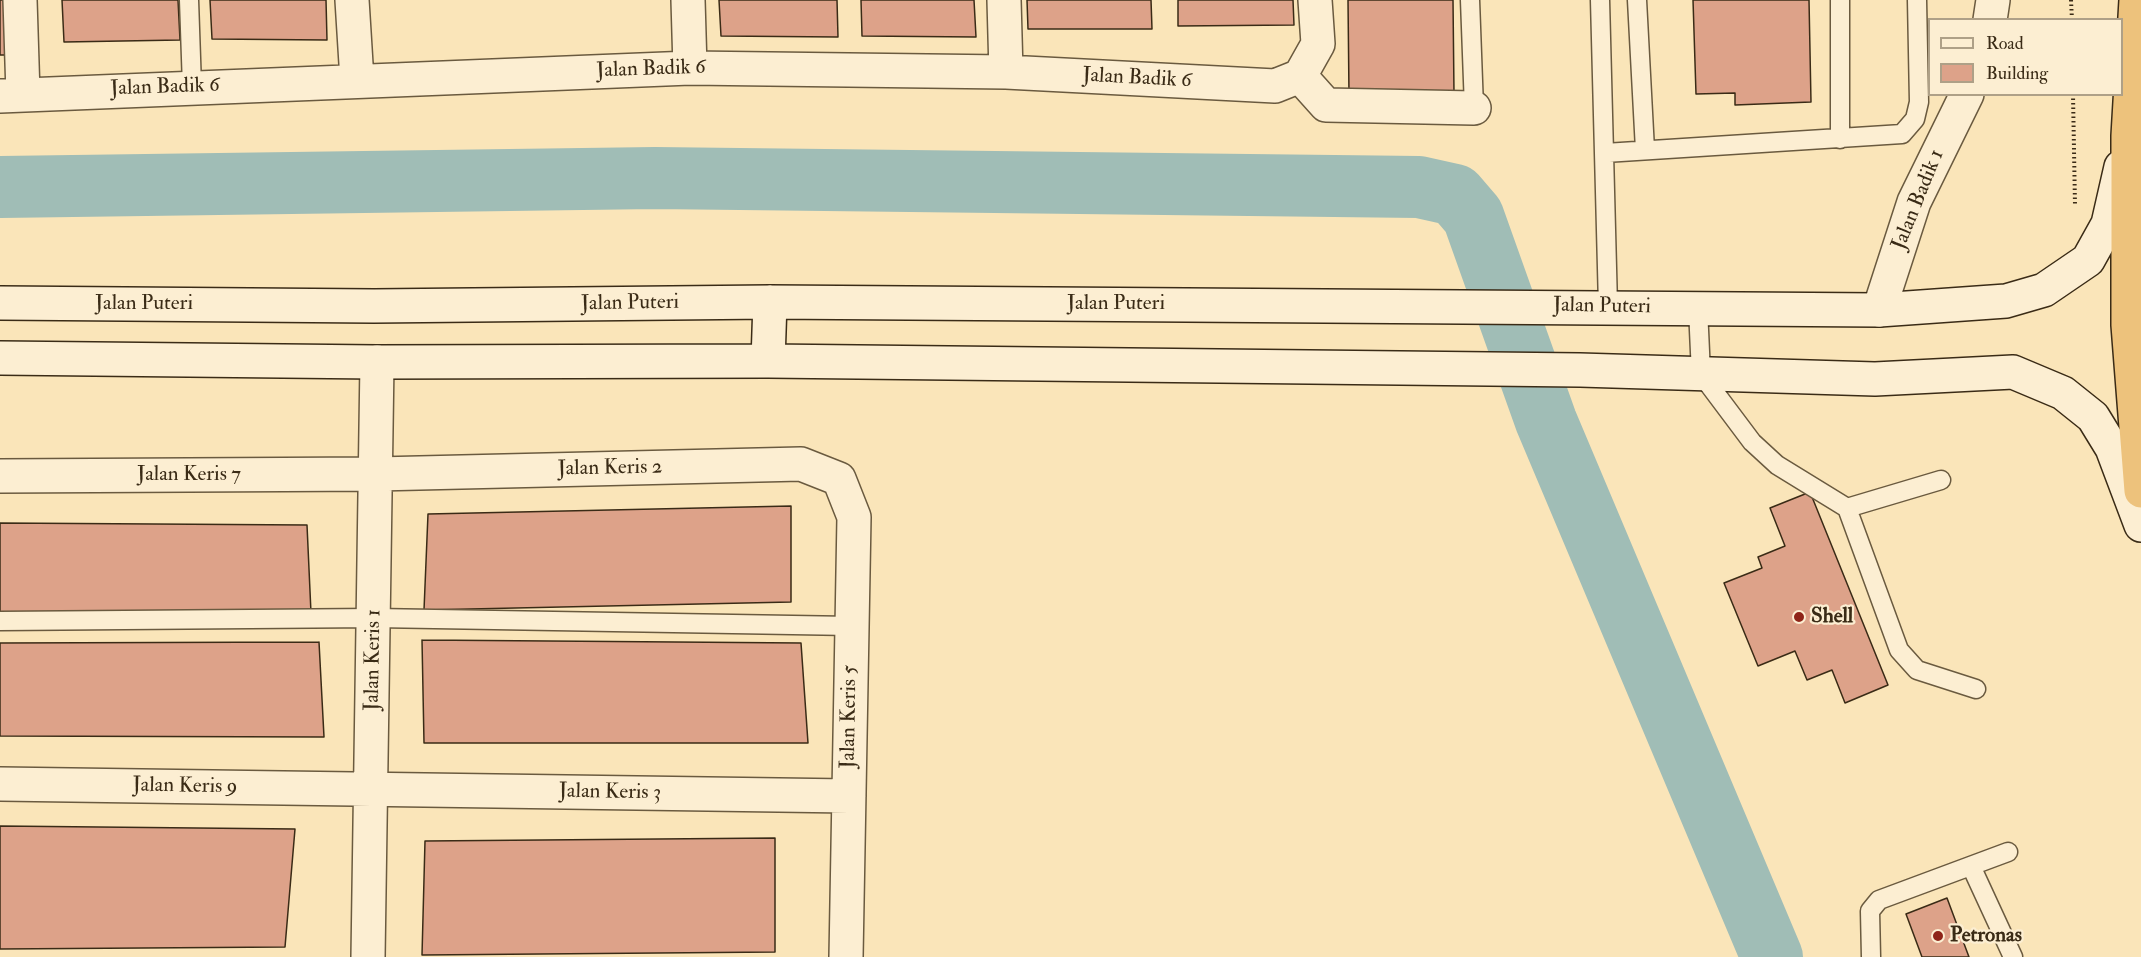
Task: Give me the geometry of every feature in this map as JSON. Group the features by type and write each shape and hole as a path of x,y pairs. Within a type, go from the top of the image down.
{"highway":[{"path":"2136,0 2128,136 2128,325 2141,491"}],"street":[{"path":"12,95 20,0"},
{"path":"352,0 357,80"},
{"path":"688,0 690,68"},
{"path":"1004,0 1006,72"},
{"path":"1315,0 1318,44 1300,76 1326,105 1474,108"},
{"path":"1990,18 1993,0"},
{"name":"Jalan Badik 6","path":"12,95 690,68 1006,72 1275,86 1300,76"},
{"name":"Jalan Badik 1","path":"1879,310 1914,202 1966,96"},
{"name":"Jalan Puteri","path":"0,303 374,306 770,302 1608,306 1879,310 2006,301 2044,290 2088,260 2108,224 2128,136"},
{"path":"768,361 770,302"},
{"path":"0,358 377,362 768,361 1428,371 1580,370 1875,379 2013,372 2063,393 2093,417 2112,448 2141,525"},
{"name":"Jalan Keris 1","path":"368,957 375,618 377,362"},
{"name":"Jalan Keris 2","path":"377,474 801,464 839,479"},
{"name":"Jalan Keris 7","path":"0,476 377,474"},
{"name":"Jalan Keris 5","path":"839,479 854,517 846,957"},
{"name":"Jalan Keris 9","path":"0,784 371,789"},
{"name":"Jalan Keris 3","path":"371,789 849,796"}],"lane":[{"path":"189,0 192,87"},
{"path":"1470,0 1474,108"},
{"path":"1600,0 1608,306"},
{"path":"1637,0 1645,150"},
{"path":"1840,0 1840,139"},
{"path":"1605,153 1902,134 1915,119 1919,102 1917,0"},
{"path":"1698,308 1701,374 1752,442 1777,465 1846,508 1899,650 1917,670 1976,689"},
{"path":"1846,508 1941,480"},
{"path":"0,621 375,618 852,626"},
{"path":"1871,957 1870,911 1879,900 2008,852"},
{"path":"1971,866 2013,957"}],"path":[{"path":"2071,0 2072,18"},
{"path":"2073,96 2075,215"}],"building":[{"path":"0,0 4,0 6,55 0,55"},
{"path":"62,0 178,0 180,40 64,42"},
{"path":"210,0 326,0 327,40 212,39"},
{"path":"719,0 837,0 838,37 721,36"},
{"path":"861,0 974,0 976,37 862,36"},
{"path":"1027,0 1151,0 1152,29 1028,29"},
{"path":"1178,0 1293,0 1294,25 1178,26"},
{"path":"1348,0 1453,0 1454,94 1349,96"},
{"path":"1693,0 1809,0 1811,102 1735,105 1735,93 1696,94"},
{"name":"Shell","path":"1810,492 1888,685 1845,703 1832,670 1807,680 1795,651 1758,666 1724,583 1762,568 1758,557 1785,546 1770,508"},
{"path":"791,506 791,602 424,610 428,514"},
{"path":"0,523 307,525 311,613 0,615"},
{"path":"422,640 801,643 808,743 424,743"},
{"path":"319,642 324,737 0,736 0,643"},
{"path":"0,826 295,829 285,947 0,949"},
{"path":"775,838 775,952 422,955 425,841"},
{"name":"Petronas","path":"1947,898 1969,957 1922,957 1906,914"}],"waterway":[{"path":"0,187 655,178 1419,187 1455,195 1473,216 1546,421 1772,957"}],"place":[{"name":"Shell","path":"1799,617"},
{"name":"Petronas","path":"1938,936"}]}
